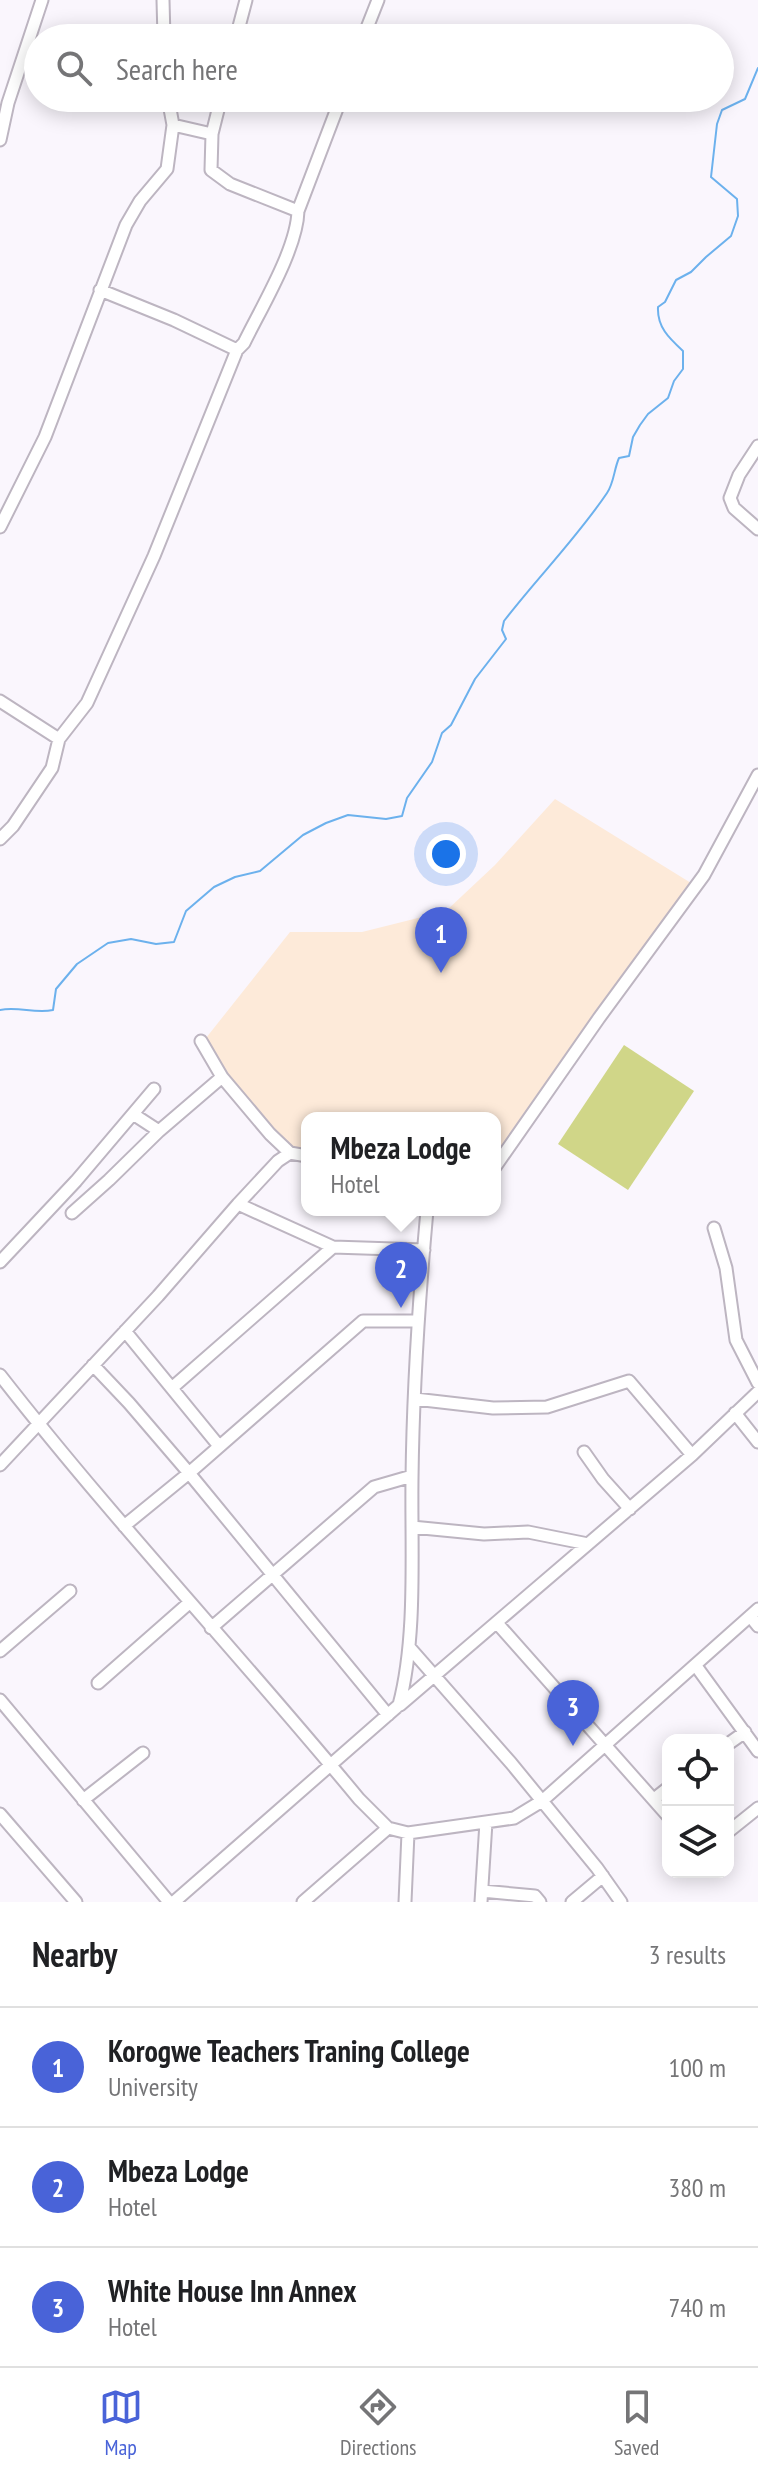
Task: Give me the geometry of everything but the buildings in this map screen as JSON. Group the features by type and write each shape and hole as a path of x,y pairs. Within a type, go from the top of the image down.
{"street":[{"path":"34,24 42,0"},
{"path":"163,0 164,24"},
{"path":"240,24 246,0"},
{"path":"369,24 378,0"},
{"path":"0,140 24,55"},
{"path":"0,527 45,437 126,225 140,201 167,169 173,125 171,112"},
{"path":"218,112 212,134 211,170 230,184 298,211"},
{"path":"0,839 13,826 52,768 59,739 87,703 136,596 237,350 244,343 288,251 298,222 298,211 336,112"},
{"path":"173,125 212,134"},
{"path":"100,290 237,350"},
{"path":"758,446 739,475 730,498 734,508 758,529"},
{"path":"0,701 59,739"},
{"path":"501,1158 704,875 758,775"},
{"path":"201,1041 222,1077 270,1134 290,1153 301,1155"},
{"path":"72,1213 222,1077"},
{"path":"0,1262 76,1181 154,1089"},
{"path":"133,1114 159,1131"},
{"path":"0,1465 238,1204 278,1161 290,1153"},
{"path":"238,1204 333,1247 424,1250"},
{"path":"399,1705 409,1647 418,1321 427,1216"},
{"path":"714,1228 726,1268 736,1340 758,1383"},
{"path":"173,1387 333,1247"},
{"path":"124,1526 363,1321 418,1321"},
{"path":"125,1331 219,1446"},
{"path":"93,1365 189,1473 388,1715"},
{"path":"0,1375 189,1603 359,1799 388,1828 408,1833 514,1818 542,1801 754,1612 758,1626"},
{"path":"415,1399 493,1408 547,1407 629,1381 692,1455"},
{"path":"0,1700 172,1902 630,1509 758,1392"},
{"path":"735,1413 758,1442"},
{"path":"584,1452 630,1509"},
{"path":"211,1628 374,1487 412,1476"},
{"path":"412,1527 484,1534 528,1532 588,1544"},
{"path":"0,1651 70,1591"},
{"path":"98,1683 189,1603"},
{"path":"497,1623 662,1809"},
{"path":"409,1647 542,1801 621,1902"},
{"path":"696,1666 757,1746"},
{"path":"734,1740 745,1732"},
{"path":"83,1800 143,1753"},
{"path":"654,1799 662,1793"},
{"path":"734,1827 758,1808"},
{"path":"0,1814 76,1902"},
{"path":"486,1822 481,1896 535,1896 540,1902"},
{"path":"303,1902 388,1828"},
{"path":"405,1902 408,1833"},
{"path":"572,1902 603,1876"}],"shaded area":[{"path":"555,799 691,883 594,1014 501,1150 501,1112 301,1112 301,1151 292,1149 226,1074 206,1038 290,932 362,932 446,911 495,865"}],"green space":[{"path":"624,1045 694,1091 628,1190 558,1144"}],"waterway":[{"path":"734,104 745,99 758,68"},
{"path":"0,1010 53,1010 56,989 77,964 108,943 131,939 156,944 174,942 186,911 214,887 235,877 260,871 303,835 326,823 348,815 386,819 402,816 407,798 432,762 442,733 451,725 475,679 506,639 502,630 504,621 595,510 609,489 619,458 629,456 633,437 640,425 668,398 674,381 683,369 683,351 662,326 658,307 665,302 676,280 691,272 731,236 738,216 737,199 711,177 721,112"}],"place":[{"name":"Korogwe Teachers Traning College","path":"441,973"},
{"name":"Mbeza Lodge","path":"401,1308"},
{"name":"White House Inn Annex","path":"573,1746"}]}
